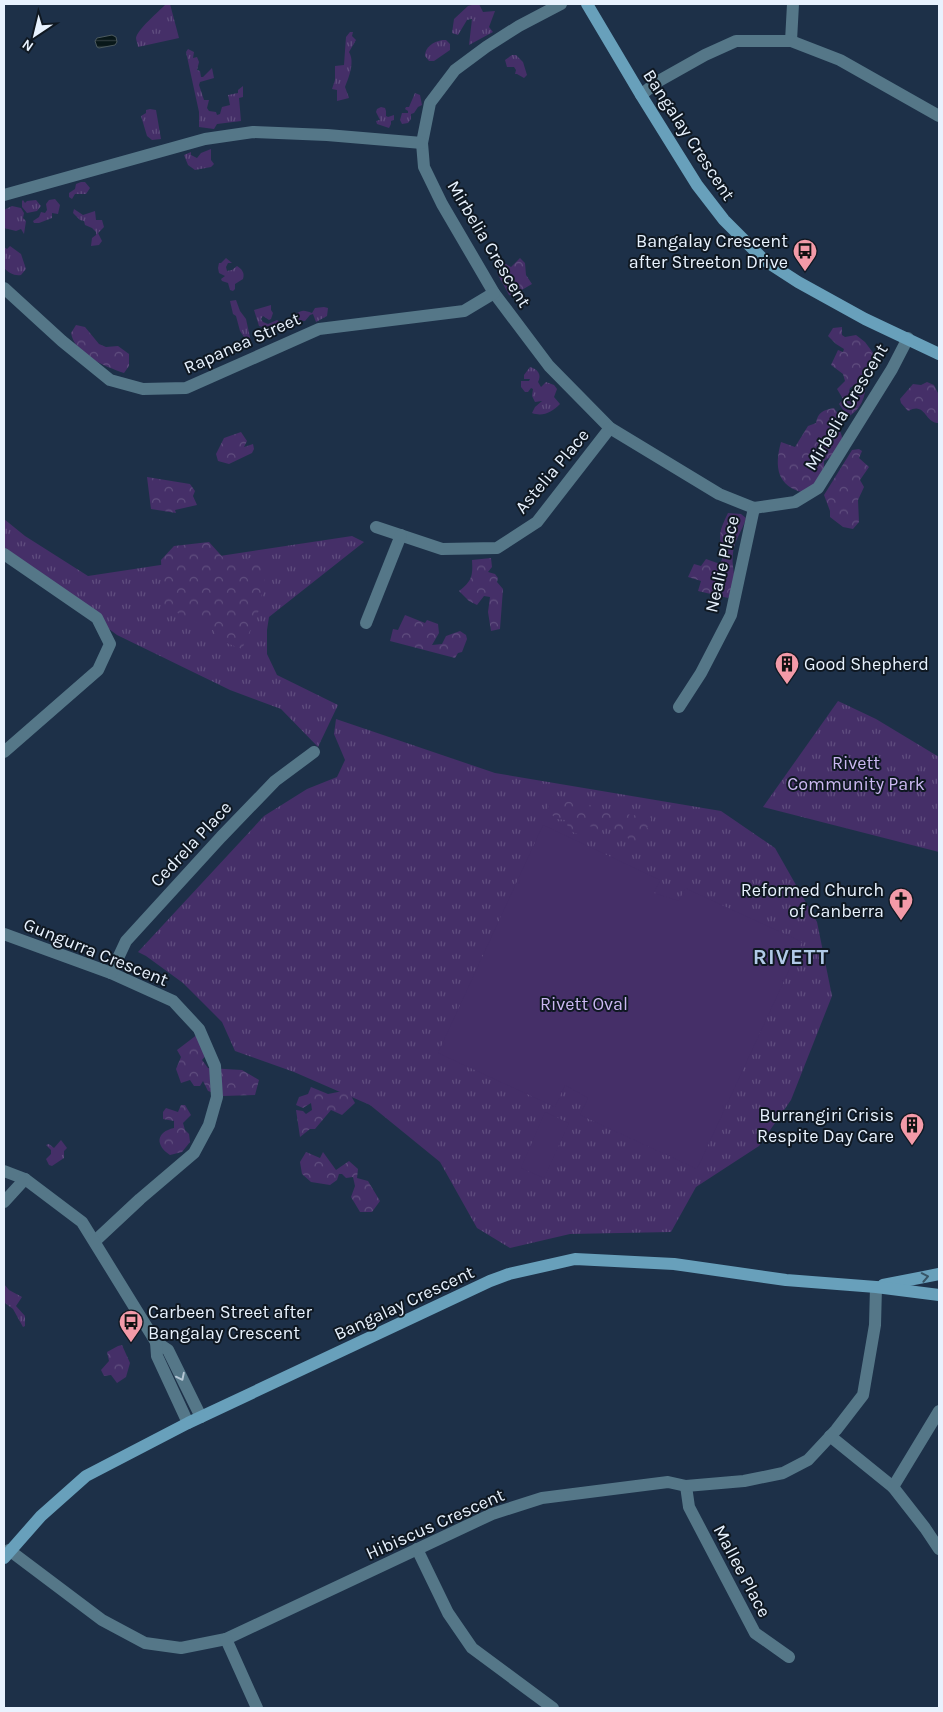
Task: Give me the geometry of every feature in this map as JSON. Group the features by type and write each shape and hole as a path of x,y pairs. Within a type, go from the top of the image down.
{"street":[{"name":"Mirbelia Crescent","path":"561,4 519,26 455,70 430,103 422,143 424,167 442,204 494,293 549,366 610,428 719,494 754,508 795,502 818,488 892,369 908,338"},
{"name":"Bangalay Crescent","path":"587,4 697,184 724,220 764,260 798,282 865,319 939,354"},
{"path":"791,41 793,4"},
{"path":"641,95 658,82 689,64 736,41 791,41 840,60 939,116"},
{"path":"4,195 205,139 252,132 327,135 422,143"},
{"name":"Rapanea Street","path":"4,288 62,341 110,380 142,389 186,388 319,329 464,311 494,293"},
{"name":"Astelia Place","path":"376,527 442,549 497,548 537,522 610,428"},
{"name":"Nealie Place","path":"679,707 701,673 731,615 754,508"},
{"path":"366,624 401,536"},
{"path":"4,554 97,618 110,644 98,670 4,752"},
{"name":"Cedrela Place","path":"111,973 126,941 221,837 269,787 314,752"},
{"name":"Gungurra Crescent","path":"4,934 111,973 172,1001 199,1029 215,1066 217,1097 209,1125 194,1153 140,1198 95,1241"},
{"path":"4,1171 25,1179 82,1222 156,1342 168,1350 201,1417"},
{"path":"4,1202 25,1179"},
{"name":"Bangalay Crescent","path":"7,1554 41,1516 86,1476 188,1423 490,1281 509,1274 575,1259 674,1264 786,1280 876,1287 939,1295"},
{"name":"Bangalay Crescent","path":"876,1287 939,1274"},
{"name":"Hibiscus Crescent","path":"7,1554 102,1620 145,1643 181,1648 226,1639 492,1514 542,1498 668,1482 686,1486 744,1481 783,1473 808,1460 863,1395 875,1325 876,1287"},
{"path":"156,1342 157,1356 188,1423"},
{"path":"893,1487 939,1411"},
{"path":"830,1436 893,1487 926,1528 939,1550"},
{"name":"Mallee Place","path":"686,1486 689,1507 755,1633 788,1657"},
{"path":"417,1549 448,1613 472,1648 553,1708"},
{"path":"226,1639 257,1708"}],"green space":[{"path":"166,4 170,4 179,38 138,47 137,35"},
{"path":"479,4 483,12 495,11 489,27 493,32 469,45 472,19 467,20 458,35 452,33 454,19 468,6"},
{"path":"350,32 353,32 352,36 356,40 349,52 351,56 350,74 345,87 349,98 337,101 337,90 332,89 335,80 335,66 344,65 346,37"},
{"path":"442,40 446,40 450,44 450,50 434,61 429,61 425,56 426,50"},
{"path":"188,49 194,52 193,58 197,57 199,62 197,70 200,71 201,77 212,68 214,78 200,82 199,85 204,100 209,100 207,108 209,111 216,112 217,115 220,114 222,107 230,105 228,95 238,93 238,90 243,86 243,97 239,98 241,121 217,124 214,129 199,127 199,112 186,52"},
{"path":"512,55 516,55 523,62 527,75 524,78 515,74 516,70 514,67 507,67 505,60"},
{"path":"415,93 420,95 422,105 411,114 411,119 408,123 402,124 400,120 402,113 408,113 405,109 409,107"},
{"path":"381,107 385,108 386,116 394,115 394,120 391,121 389,128 377,124 376,121 380,120 376,112"},
{"path":"146,110 156,110 161,139 152,140 147,136 141,116 146,113"},
{"path":"211,149 211,160 214,164 211,167 195,170 188,165 184,155 191,152 191,155 197,158 201,153"},
{"path":"85,182 90,188 86,194 75,194 72,199 69,197 69,193 75,189 76,184"},
{"path":"55,199 60,205 58,214 52,213 52,218 34,223 33,221 39,217 41,212 45,213 47,210 46,204 49,200"},
{"path":"23,200 25,203 36,200 41,206 37,211 27,213 22,207"},
{"path":"12,206 21,208 24,213 23,218 26,221 24,234 21,229 16,231 4,228 4,210"},
{"path":"74,209 83,215 95,211 96,220 102,220 104,227 98,233 102,241 99,245 91,246 92,238 96,235 96,232 85,225 84,221 80,220 73,213"},
{"path":"10,246 21,254 26,269 21,275 12,274 4,268 4,247 7,249"},
{"path":"226,258 232,263 228,263 227,271 237,266 242,270 244,277 235,284 233,291 230,290 228,283 222,281 221,279 225,276 219,273 219,263"},
{"path":"520,258 525,263 526,275 532,284 520,291 522,295 519,296 515,293 512,296 509,295 497,273 500,266 506,264 511,267"},
{"path":"236,300 240,311 246,319 251,342 248,343 240,331 236,316 233,314 230,301"},
{"path":"271,305 273,313 271,319 269,320 263,316 261,319 268,324 277,320 281,323 271,328 259,326 254,310"},
{"path":"315,308 328,308 327,316 316,322 313,314 305,321 298,320 296,314 300,311 312,313"},
{"path":"76,325 85,327 99,344 106,347 118,346 129,354 129,366 124,373 91,359 78,348 71,333"},
{"path":"842,327 842,335 845,337 856,335 865,342 874,354 862,374 860,382 850,388 849,391 851,393 860,389 862,383 865,382 864,398 856,411 848,417 839,404 843,399 837,389 845,381 843,374 831,365 838,350 843,352 844,349 828,336 833,328"},
{"path":"530,367 538,373 540,377 538,382 541,387 546,382 554,385 557,389 554,397 560,404 547,413 532,413 535,407 542,401 535,402 532,396 533,389 531,388 528,392 525,392 521,387 521,381 529,381 530,379 524,379 524,375"},
{"path":"927,382 934,385 939,395 939,423 930,420 922,410 914,409 908,411 901,403 900,399 913,384 921,385"},
{"path":"834,408 843,421 838,427 842,443 838,451 824,461 824,474 805,493 788,486 783,481 778,468 781,442 795,447 808,426 816,423 820,414"},
{"path":"241,432 247,441 244,447 253,444 254,449 252,453 229,464 218,461 216,454 224,438"},
{"path":"859,449 862,451 859,458 869,467 860,480 864,487 858,500 859,522 853,529 843,527 830,517 830,511 824,495 852,450"},
{"path":"147,477 190,484 195,491 193,496 197,505 175,510 176,513 151,509"},
{"path":"728,513 741,514 746,518 734,548 735,589 728,598 698,591 701,581 688,577 694,564 701,566 706,559 720,564 724,554 720,533"},
{"path":"4,519 25,536 88,576 352,536 364,542 269,617 267,654 277,675 338,705 318,747 281,709 230,690 117,635 4,550"},
{"path":"209,542 228,563 255,557 267,566 259,610 242,649 219,640 213,630 163,606 161,560 174,546"},
{"path":"491,558 492,567 488,572 495,574 498,578 497,582 503,589 500,629 491,631 488,612 490,597 484,596 477,605 469,601 459,591 471,578 472,560"},
{"path":"405,615 425,623 427,620 438,624 439,633 432,645 442,644 446,636 460,631 466,635 467,639 462,652 458,653 455,658 390,641 393,629 398,630"},
{"name":"Rivett Community Park","path":"838,701 876,719 939,757 939,852 763,807"},
{"name":"Rivett Oval","path":"336,719 495,773 721,811 775,848 817,922 832,996 791,1100 759,1146 696,1187 671,1232 570,1234 510,1248 477,1228 440,1162 370,1105 294,1072 235,1051 222,1022 183,983 138,952 264,816 307,789 337,777 345,760 334,734"},
{"path":"556,795 569,802 577,800 602,810 633,816 639,813 651,818 651,827 647,827 651,832 641,843 633,845 627,837 616,837 608,826 600,832 594,827 588,826 590,832 580,835 570,831 565,820 557,819 547,811 552,796"},
{"path":"543,825 660,880 654,893 679,901 685,888 802,942 697,1169 580,1115 588,1098 565,1085 555,1107 438,1053"},
{"path":"198,1034 208,1053 202,1060 208,1068 242,1070 259,1080 255,1095 223,1096 208,1091 203,1081 200,1086 194,1086 190,1080 181,1083 176,1069 181,1057 177,1050"},
{"path":"311,1087 328,1094 348,1090 355,1103 342,1115 331,1110 315,1129 310,1129 300,1137 296,1110 303,1111 306,1114 312,1110 311,1103 303,1108 296,1105 299,1097 308,1094"},
{"path":"181,1105 185,1105 191,1115 183,1123 185,1130 189,1134 190,1142 182,1152 170,1155 162,1147 160,1139 164,1132 174,1128 174,1121 163,1119 163,1112 166,1108 178,1112"},
{"path":"545,1112 569,1123 544,1178 521,1168"},
{"path":"61,1140 67,1148 64,1151 64,1158 52,1166 49,1165 46,1159 51,1154 51,1150 46,1145 49,1144 54,1148"},
{"path":"306,1152 320,1158 323,1152 336,1170 349,1161 358,1169 357,1178 368,1181 380,1201 372,1212 360,1212 351,1197 355,1186 353,1177 346,1178 339,1174 337,1180 330,1185 311,1182 302,1174 300,1162"},
{"path":"4,1284 9,1290 22,1297 16,1306 25,1316 25,1326 23,1327 13,1309 5,1303"},
{"path":"122,1345 130,1363 126,1377 117,1383 111,1375 104,1376 101,1370 109,1361 107,1352"}],"shaded area":[{"path":"112,35 116,37 117,42 115,45 97,47 95,41 97,38"}],"place":[{"name":"Bangalay Crescent after Streeton Drive","path":"805,272"},
{"name":"Good Shepherd","path":"787,685"},
{"name":"Reformed Church of Canberra","path":"901,921"},
{"name":"Burrangiri Crisis Respite Day Care","path":"912,1146"},
{"name":"Carbeen Street after Bangalay Crescent","path":"131,1343"}],"district":[{"name":"RIVETT","path":"791,956"}]}
